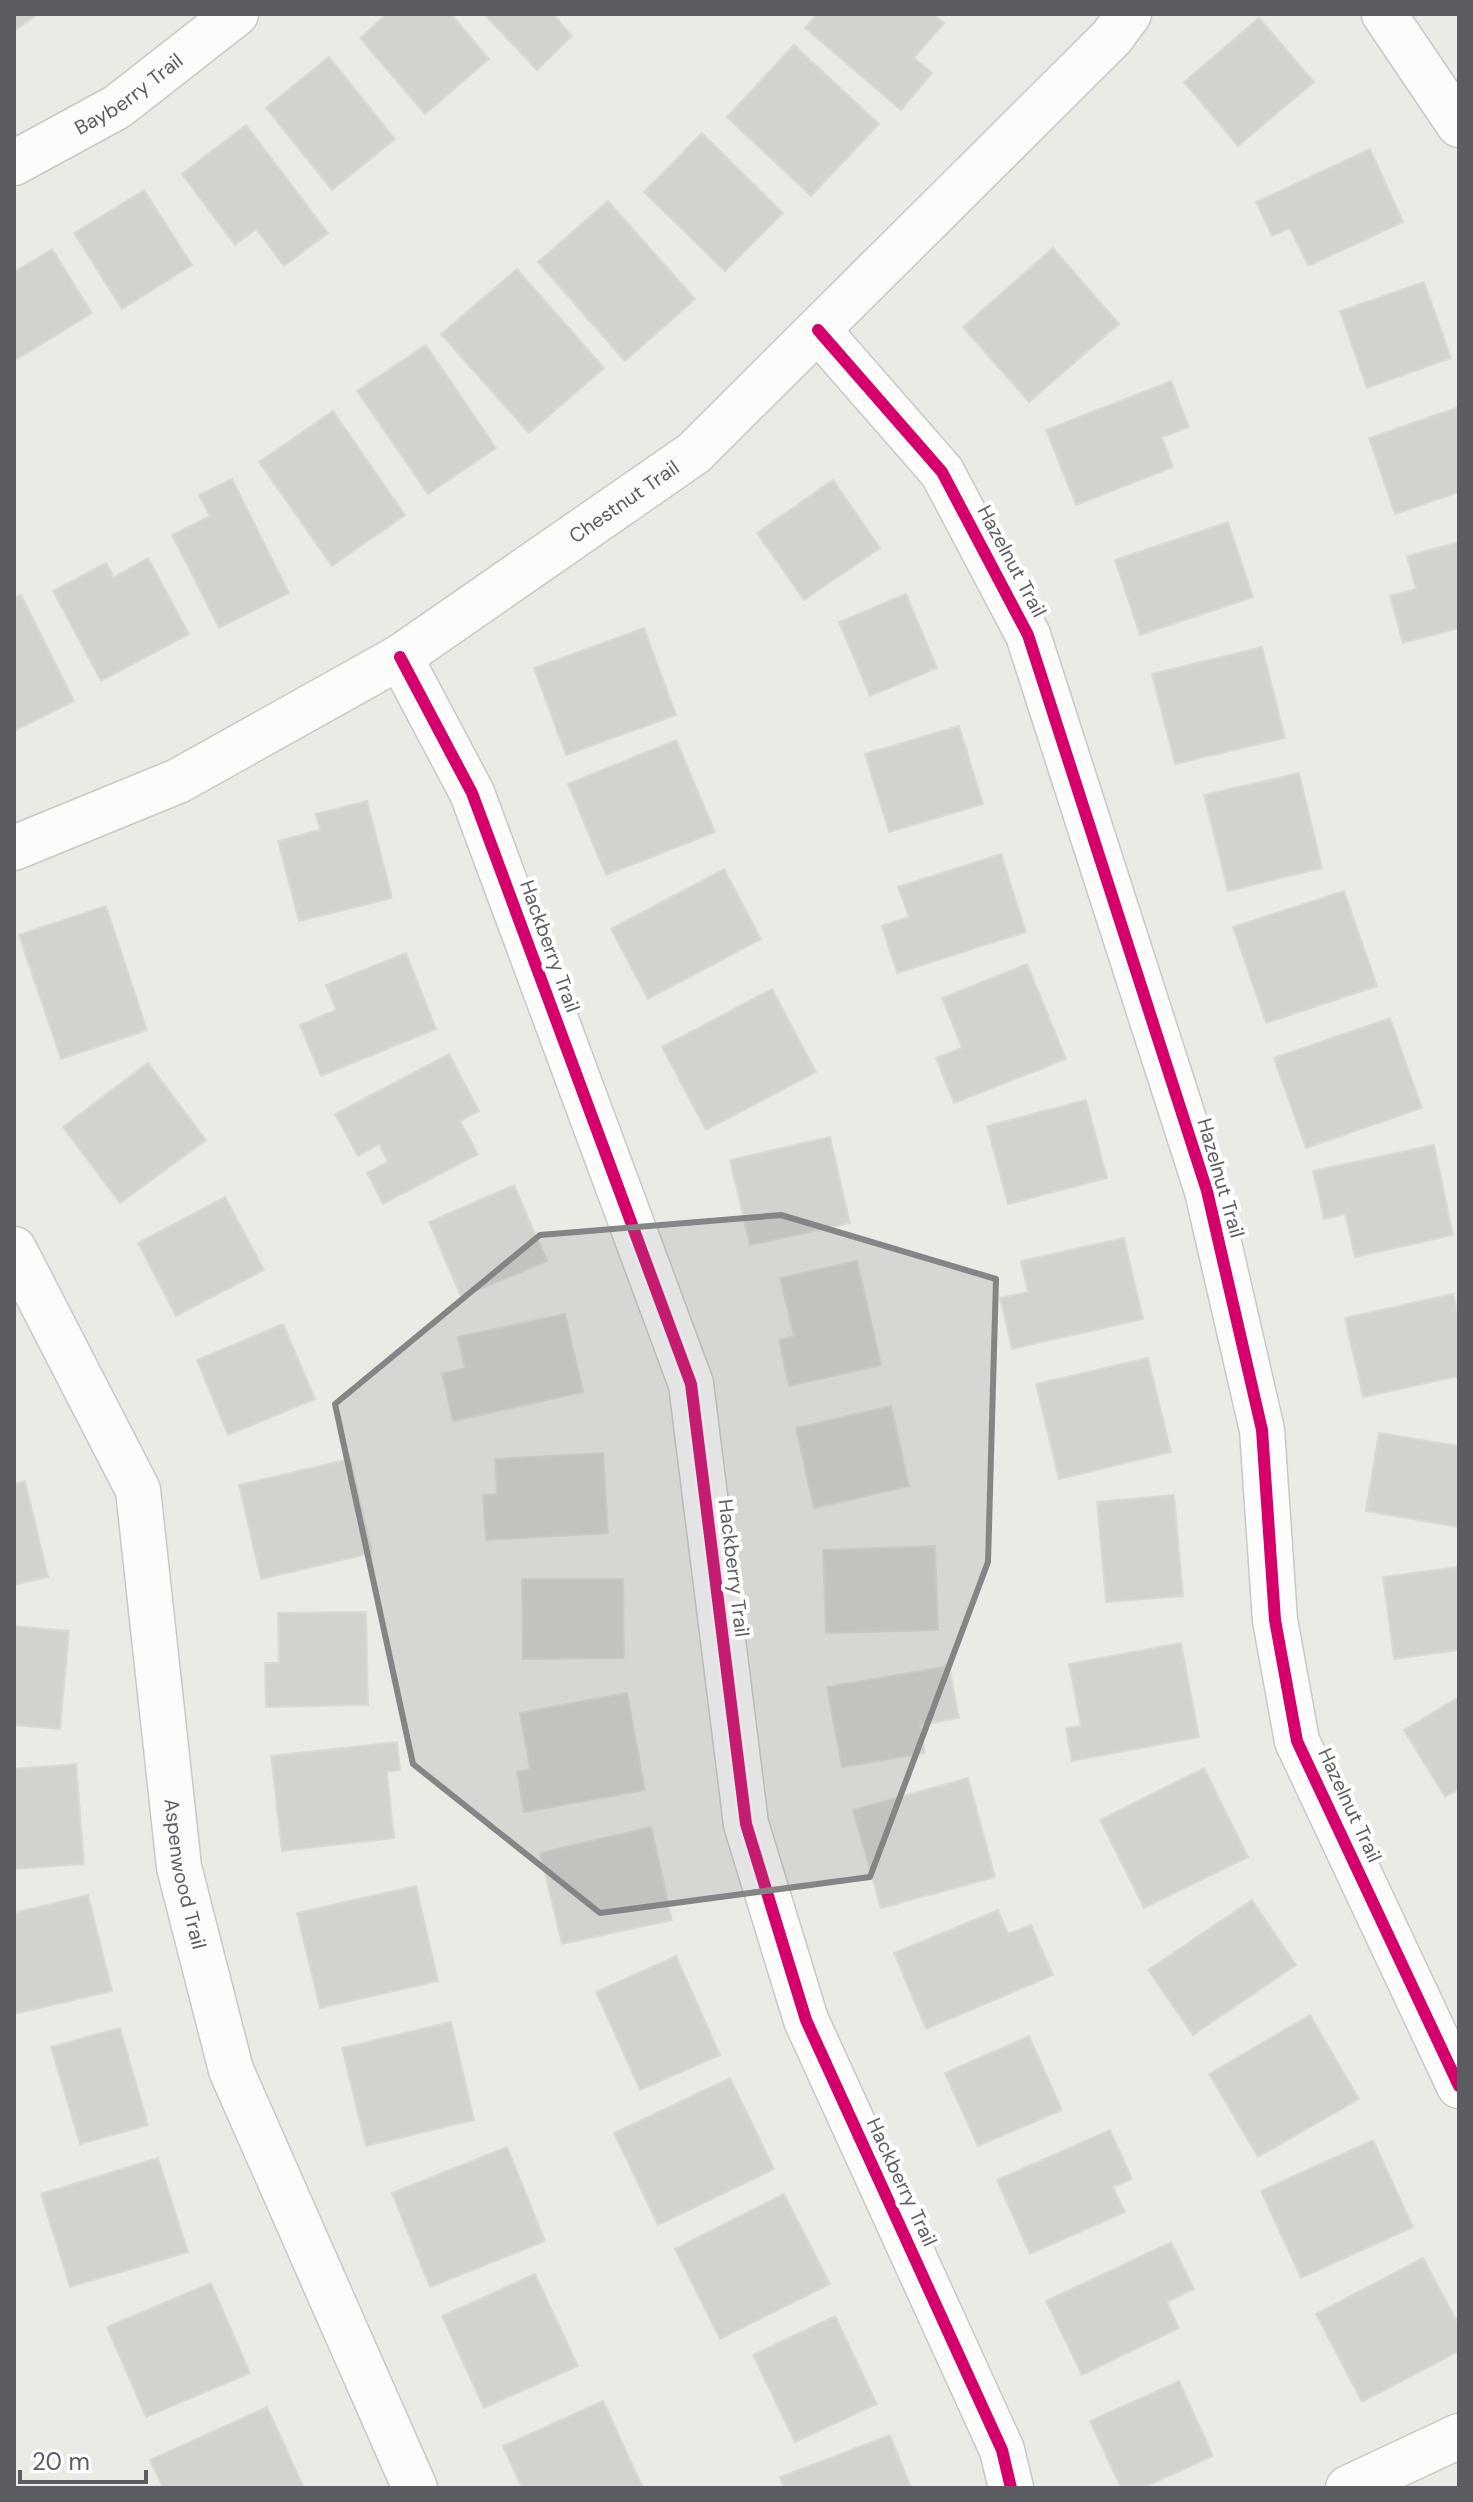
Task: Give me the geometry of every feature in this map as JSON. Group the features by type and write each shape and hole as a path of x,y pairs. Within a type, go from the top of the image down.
{"street":[{"name":"Bayberry Trail","path":"14,163 117,107 236,14"},
{"name":"Chestnut Trail","path":"14,848 178,781 400,657 694,453 1112,37 1129,14"},
{"path":"1384,14 1459,125"},
{"name":"Hazelnut Trail","path":"818,330 942,472 1028,635 1207,1191 1262,1430 1275,1620 1297,1741 1459,2086"},
{"name":"Hackberry Trail","path":"400,657 472,793 691,1384 746,1824 806,2020 1002,2450 1011,2488"},
{"name":"Aspenwood Trail","path":"14,1249 138,1490 179,1867 231,2070 415,2488"},
{"path":"1348,2488 1459,2436"}],"highlighted area":[{"path":"781,1215 996,1279 988,1562 870,1877 600,1913 413,1764 335,1404 540,1235"}],"building":[{"path":"14,14 38,14 14,31"},
{"path":"387,14 451,14 489,59 425,114 360,38"},
{"path":"484,14 553,14 572,36 537,70"},
{"path":"817,14 933,14 944,23 914,58 932,73 901,110 805,28"},
{"path":"1259,18 1314,82 1238,146 1184,82"},
{"path":"794,45 879,124 811,196 727,117"},
{"path":"329,57 395,139 332,190 266,108"},
{"path":"246,125 328,233 284,266 256,229 235,245 182,174"},
{"path":"702,133 783,213 725,271 644,192"},
{"path":"1370,149 1403,222 1308,266 1290,228 1272,236 1256,202"},
{"path":"144,190 192,265 122,309 74,233"},
{"path":"608,201 695,299 625,361 538,262"},
{"path":"1053,248 1119,324 1029,402 963,327"},
{"path":"52,249 92,313 14,361 14,272"},
{"path":"517,269 604,368 529,433 441,334"},
{"path":"1424,282 1451,358 1367,388 1340,311"},
{"path":"426,345 496,448 428,494 357,391"},
{"path":"1171,381 1189,427 1162,437 1173,467 1076,505 1046,430"},
{"path":"1459,407 1459,492 1395,514 1369,438"},
{"path":"333,411 405,515 332,566 259,462"},
{"path":"232,479 289,593 219,628 172,535 210,516 199,495"},
{"path":"833,480 880,548 804,600 757,533"},
{"path":"1228,522 1253,597 1140,635 1115,560"},
{"path":"1459,542 1459,628 1403,643 1390,596 1416,589 1407,556"},
{"path":"148,558 189,634 101,681 53,591 106,563 114,577"},
{"path":"906,594 937,668 870,696 839,622"},
{"path":"21,595 74,701 14,731 14,598"},
{"path":"644,628 676,715 566,755 534,668"},
{"path":"1262,647 1285,738 1175,764 1152,674"},
{"path":"959,726 983,804 889,832 865,754"},
{"path":"676,740 715,832 606,875 568,784"},
{"path":"1299,773 1322,868 1228,891 1204,795"},
{"path":"367,801 392,898 299,921 278,841 320,830 316,814"},
{"path":"1001,854 1026,932 897,973 882,926 909,917 898,887"},
{"path":"724,869 761,939 648,999 611,929"},
{"path":"1344,891 1377,986 1266,1023 1233,927"},
{"path":"106,906 147,1030 61,1059 19,935"},
{"path":"406,953 436,1029 321,1076 300,1025 336,1010 326,985"},
{"path":"1027,964 1066,1059 954,1103 936,1058 962,1048 942,998"},
{"path":"772,989 816,1072 706,1130 662,1047"},
{"path":"1390,1018 1422,1108 1306,1148 1274,1058"},
{"path":"449,1054 479,1111 460,1121 478,1154 383,1204 367,1173 388,1162 379,1144 358,1156 335,1114"},
{"path":"148,1063 206,1140 120,1203 63,1127"},
{"path":"1086,1100 1107,1178 1008,1204 987,1126"},
{"path":"830,1137 850,1223 750,1245 730,1160"},
{"path":"1434,1145 1453,1235 1355,1257 1345,1214 1324,1219 1313,1171"},
{"path":"514,1185 547,1261 461,1297 429,1222"},
{"path":"225,1197 264,1270 176,1316 138,1243"},
{"path":"1124,1238 1143,1319 1012,1349 1000,1298 1028,1292 1021,1261"},
{"path":"857,1261 881,1365 789,1386 779,1340 794,1336 780,1278"},
{"path":"1453,1294 1459,1319 1459,1376 1363,1397 1345,1318"},
{"path":"565,1314 583,1392 453,1421 442,1374 465,1368 458,1337"},
{"path":"283,1324 315,1399 228,1435 197,1360"},
{"path":"1148,1358 1171,1452 1059,1479 1036,1384"},
{"path":"891,1406 909,1486 814,1508 796,1428"},
{"path":"1379,1433 1459,1446 1459,1527 1366,1511"},
{"path":"603,1453 608,1533 486,1540 483,1495 497,1494 495,1459"},
{"path":"350,1459 372,1553 261,1579 239,1485"},
{"path":"25,1481 48,1577 14,1585 14,1484"},
{"path":"1174,1495 1183,1596 1106,1602 1097,1502"},
{"path":"935,1546 938,1630 826,1633 823,1550"},
{"path":"1459,1567 1459,1650 1394,1659 1383,1577"},
{"path":"522,1579 623,1579 624,1658 523,1659"},
{"path":"366,1612 368,1705 266,1707 265,1663 279,1663 278,1613"},
{"path":"14,1626 69,1631 60,1729 14,1725"},
{"path":"1181,1643 1199,1737 1072,1761 1066,1728 1081,1726 1069,1664"},
{"path":"949,1666 959,1718 920,1725 925,1753 842,1767 827,1687"},
{"path":"627,1693 645,1790 524,1812 517,1772 530,1769 520,1713"},
{"path":"1459,1697 1459,1789 1445,1797 1404,1730"},
{"path":"397,1742 400,1770 387,1772 394,1838 282,1851 271,1756"},
{"path":"76,1764 84,1864 14,1869 14,1769"},
{"path":"1204,1768 1248,1857 1144,1908 1100,1820"},
{"path":"968,1778 995,1877 881,1908 853,1810"},
{"path":"651,1827 672,1920 562,1944 540,1853"},
{"path":"416,1886 438,1981 320,2008 297,1913"},
{"path":"88,1895 112,1991 14,2014 14,1913"},
{"path":"1252,1900 1296,1965 1193,2035 1148,1970"},
{"path":"998,1910 1008,1934 1031,1925 1053,1975 926,2029 894,1953"},
{"path":"676,1956 720,2055 640,2090 596,1992"},
{"path":"1310,2015 1359,2099 1258,2157 1209,2074"},
{"path":"451,2022 474,2120 366,2146 342,2048"},
{"path":"120,2028 148,2125 80,2144 51,2047"},
{"path":"1029,2036 1062,2110 978,2146 945,2073"},
{"path":"730,2078 774,2169 658,2225 614,2133"},
{"path":"1110,2130 1132,2179 1113,2187 1125,2212 1030,2254 997,2180"},
{"path":"1373,2140 1413,2227 1301,2278 1261,2191"},
{"path":"507,2147 545,2241 430,2287 392,2193"},
{"path":"158,2158 188,2252 70,2287 41,2194"},
{"path":"784,2194 830,2284 720,2339 675,2249"},
{"path":"1171,2242 1194,2289 1167,2302 1179,2328 1082,2375 1046,2301"},
{"path":"1423,2258 1459,2325 1459,2351 1362,2402 1316,2314"},
{"path":"535,2274 578,2366 484,2408 442,2316"},
{"path":"211,2283 250,2373 146,2417 107,2327"},
{"path":"835,2316 877,2404 795,2442 753,2355"},
{"path":"1179,2381 1213,2456 1142,2488 1121,2488 1090,2421"},
{"path":"603,2401 643,2488 522,2488 503,2446"},
{"path":"267,2407 304,2488 163,2488 150,2460"},
{"path":"890,2435 911,2488 784,2488 780,2477"}],"cycle path":[{"path":"818,330 942,472 1028,635 1207,1191 1262,1430 1275,1620 1297,1741 1459,2086"},
{"path":"400,657 472,793 691,1384 746,1824 806,2020 1002,2450 1011,2488"}]}
